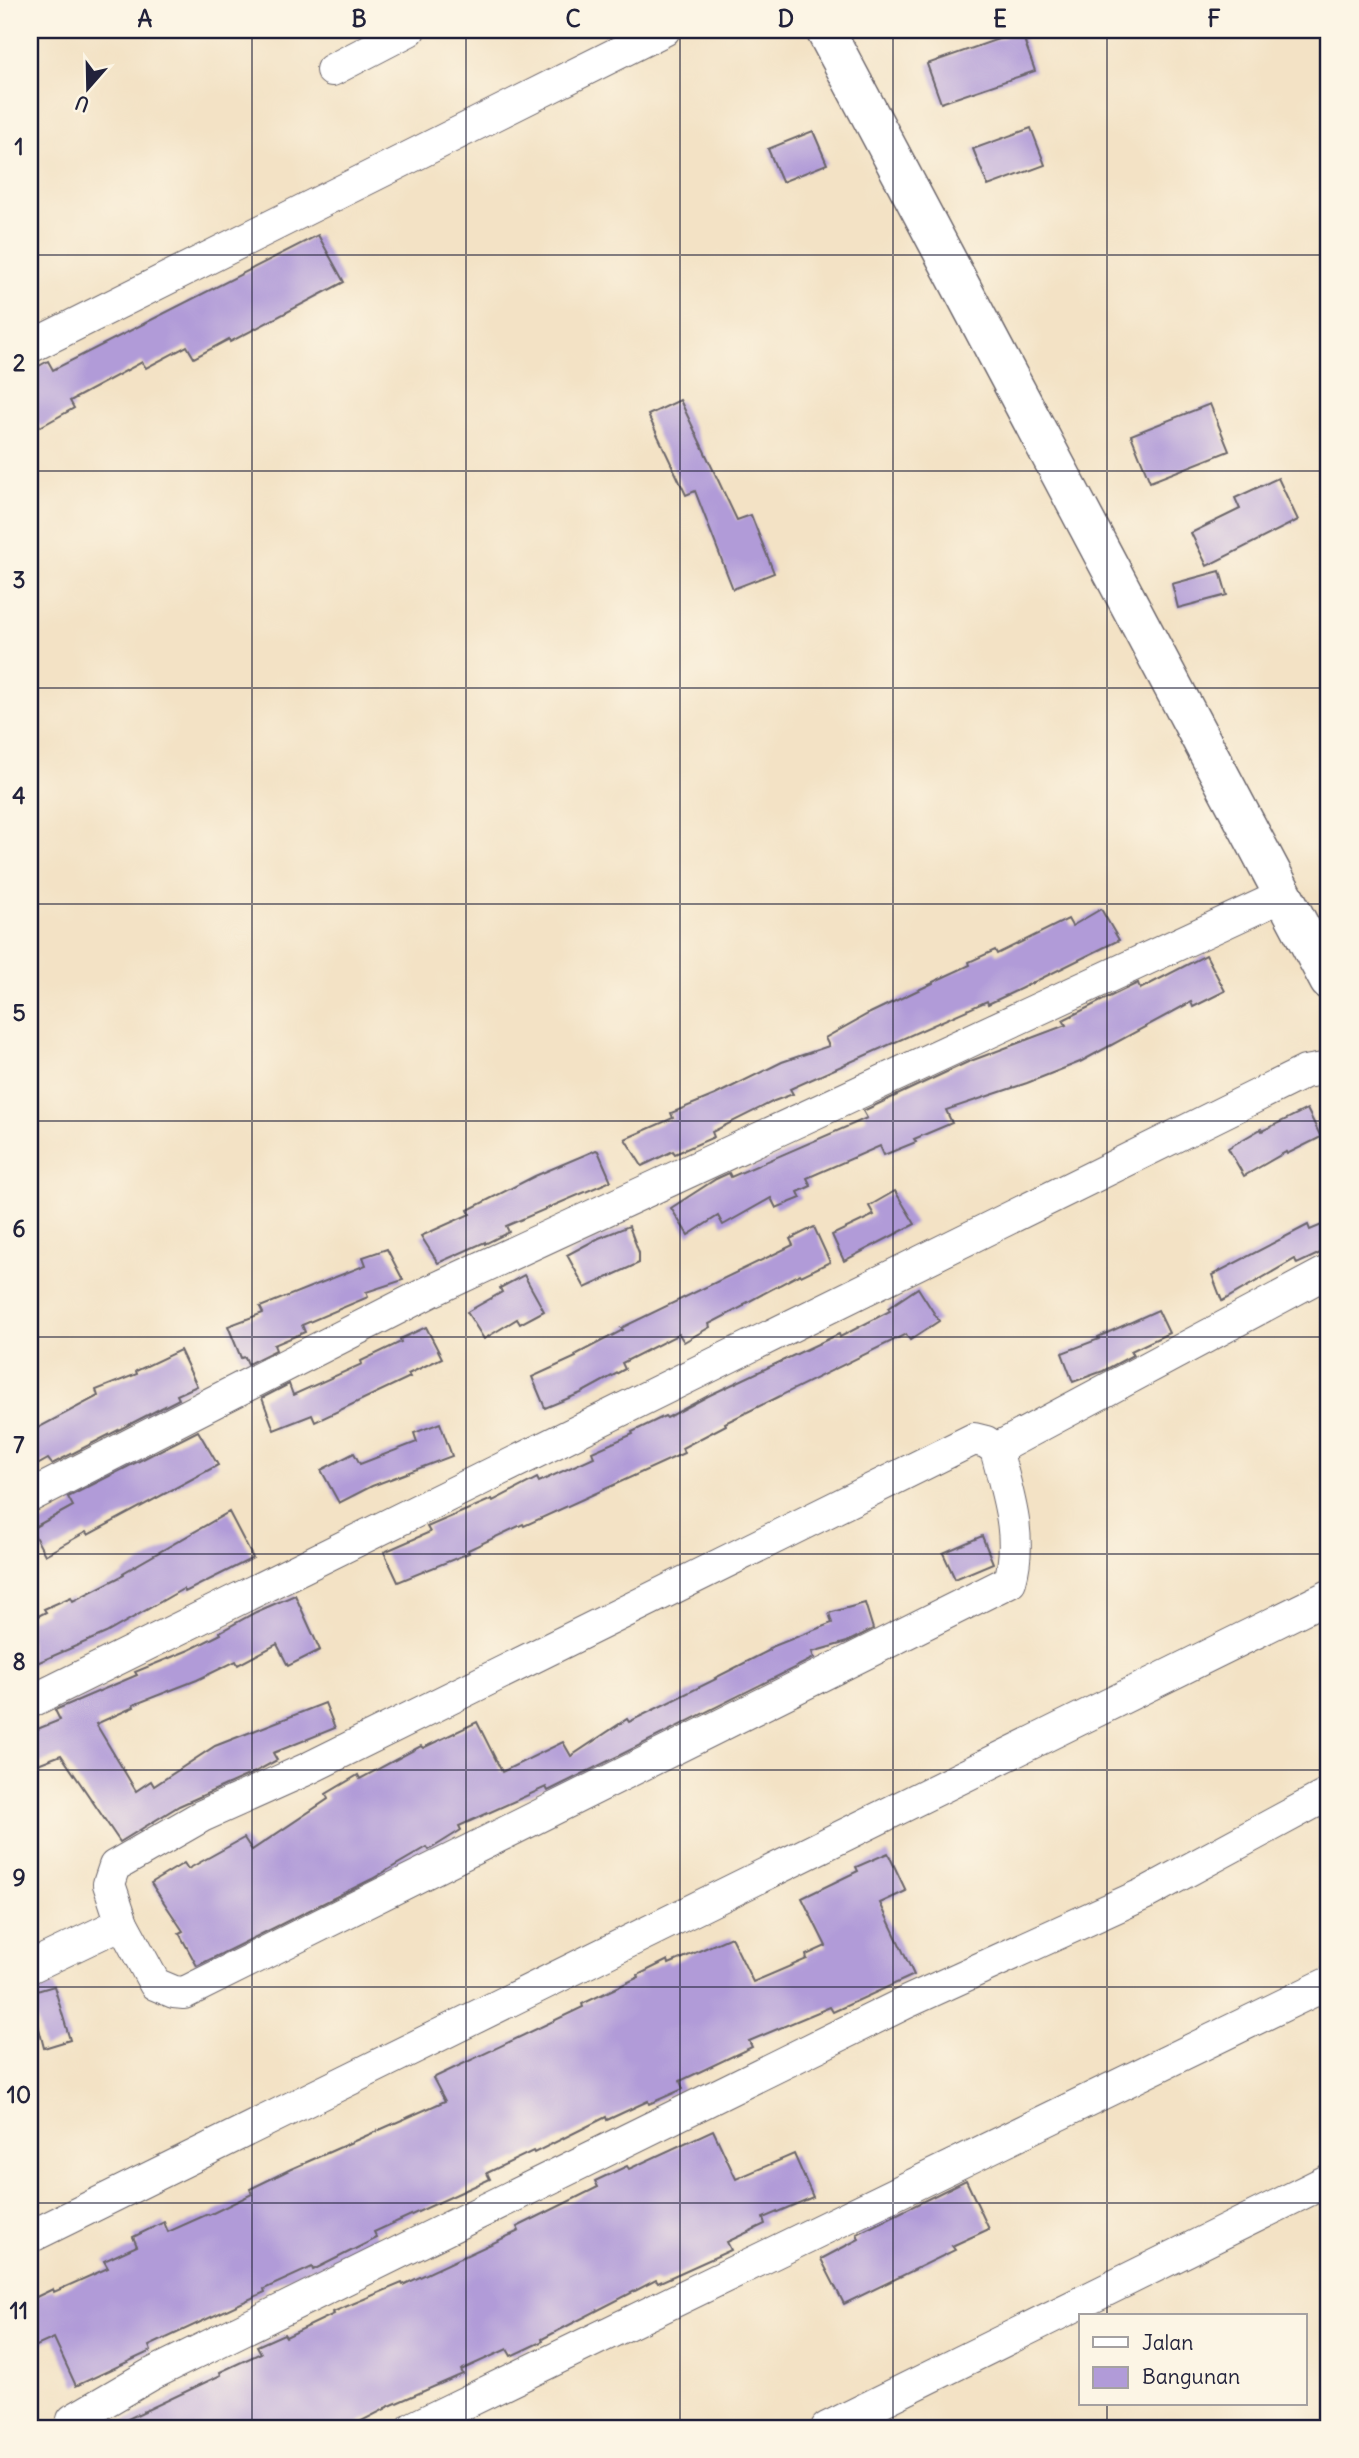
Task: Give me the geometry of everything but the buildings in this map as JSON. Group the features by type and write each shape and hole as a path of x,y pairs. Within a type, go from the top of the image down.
{"street":[{"path":"332,70 409,30"},
{"path":"30,347 664,30"},
{"path":"825,30 1329,981"},
{"path":"30,1496 431,1291 1284,895"},
{"path":"30,1702 1305,1072 1329,1068"},
{"path":"996,1449 1329,1271"},
{"path":"974,1439 980,1439 996,1449 1016,1535 1016,1562 1010,1581 184,1993 155,1984 122,1923 108,1884 115,1866 202,1816 307,1769 974,1439"},
{"path":"30,2237 1329,1596"},
{"path":"71,2428 72,2420 150,2375 907,2002 1146,1893 1329,1794"},
{"path":"30,1967 122,1923"},
{"path":"413,2428 1329,1983"},
{"path":"827,2428 1329,2180"}]}
